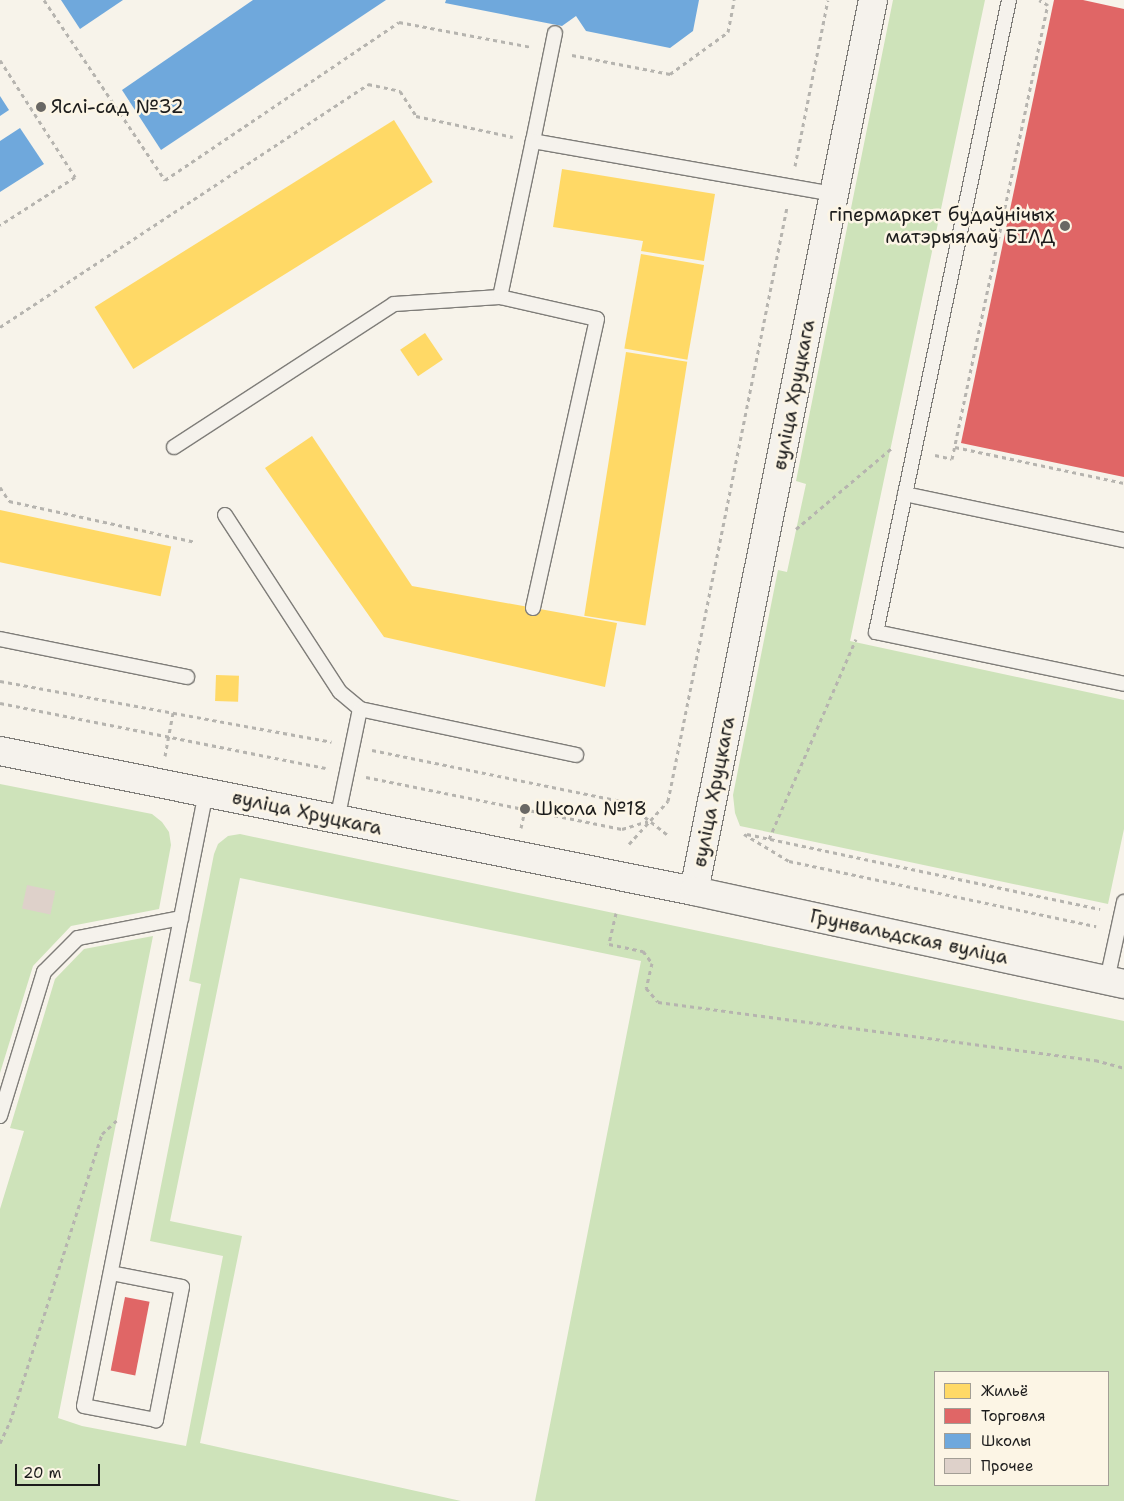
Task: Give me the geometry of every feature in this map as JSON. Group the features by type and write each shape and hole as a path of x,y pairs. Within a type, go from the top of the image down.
{"main road":[{"name":"вуліца Хруцкага","path":"0,751 694,890 873,0"},
{"name":"Грунвальдская вуліца","path":"694,890 1116,982"}],"lane":[{"path":"1009,0 876,632 1124,684"},
{"path":"500,297 555,33"},
{"path":"533,141 834,194"},
{"path":"174,447 394,304 500,297 597,319 534,608"},
{"path":"905,494 1124,540"},
{"path":"225,516 340,692 360,709 576,755"},
{"path":"0,639 187,677"},
{"path":"337,820 360,709"},
{"path":"111,1273 182,1287 156,1420 84,1406 206,792"},
{"path":"1116,982 1118,930 1123,908"},
{"path":"0,1116 44,972 78,938 181,918"}],"path":[{"path":"44,0 164,180 399,22 670,74 728,32 734,0"},
{"path":"629,844 668,801 828,0"},
{"path":"952,459 1048,6 1039,0"},
{"path":"0,60 75,177 0,225"},
{"path":"0,326 368,84 400,91 416,116 533,141"},
{"path":"761,558 893,447 896,447"},
{"path":"955,447 1124,483"},
{"path":"0,487 9,501 195,542"},
{"path":"1118,930 789,861 744,834 1123,908"},
{"path":"616,914 609,944 643,951 652,962 646,988 658,1002 1095,1060 1124,1068"},
{"path":"0,1443 10,1422 102,1134 146,1092"}],"green space":[{"path":"893,0 985,0 850,641 1124,700 1124,829 1108,904 740,826 735,813 733,795 778,570 787,572 806,484 796,481"},
{"path":"0,784 152,814 162,822 169,832 171,845 159,909 71,926 33,966 0,1073"},
{"path":"240,834 1124,1021 1124,1501 535,1501 641,961 240,878 170,1221 242,1236 200,1443 461,1501 0,1501 0,1209 24,1131 10,1128 55,979 84,949 153,936 58,1418 82,1426 186,1446 223,1256 150,1241 201,984 189,981 214,854 218,844 228,836"}],"building: Жильё":[{"path":"394,120 433,182 133,369 95,307"},
{"path":"562,169 715,194 704,261 641,251 643,241 553,227"},
{"path":"641,254 704,265 687,360 624,349"},
{"path":"425,333 443,360 418,376 400,350"},
{"path":"626,352 687,362 645,625 584,616"},
{"path":"312,436 412,586 617,623 605,687 384,637 265,468"},
{"path":"0,510 171,546 161,596 0,562"},
{"path":"216,675 239,676 238,702 215,701"}],"building: Торговля":[{"name":"гіпермаркет будаўнічых матэрыялаў БІЛД","path":"1054,0 1083,0 1124,9 1124,477 961,443"},
{"path":"125,1297 150,1302 135,1375 111,1371"}],"building: Школы":[{"path":"61,0 123,0 80,29"},
{"path":"253,0 386,0 161,150 122,90"},
{"path":"446,0 699,0 693,31 670,48 586,31 576,16 562,26 445,3"},
{"path":"0,96 9,110 0,116"},
{"path":"20,128 44,164 0,192 0,141"}],"building: Прочее":[{"path":"27,885 55,891 50,915 22,908"}],"place":[{"name":"Яслі-сад №32","path":"41,107"},
{"name":"гіпермаркет будаўнічых матэрыялаў БІЛД","path":"1065,226"},
{"name":"Школа №18","path":"525,809"}]}
